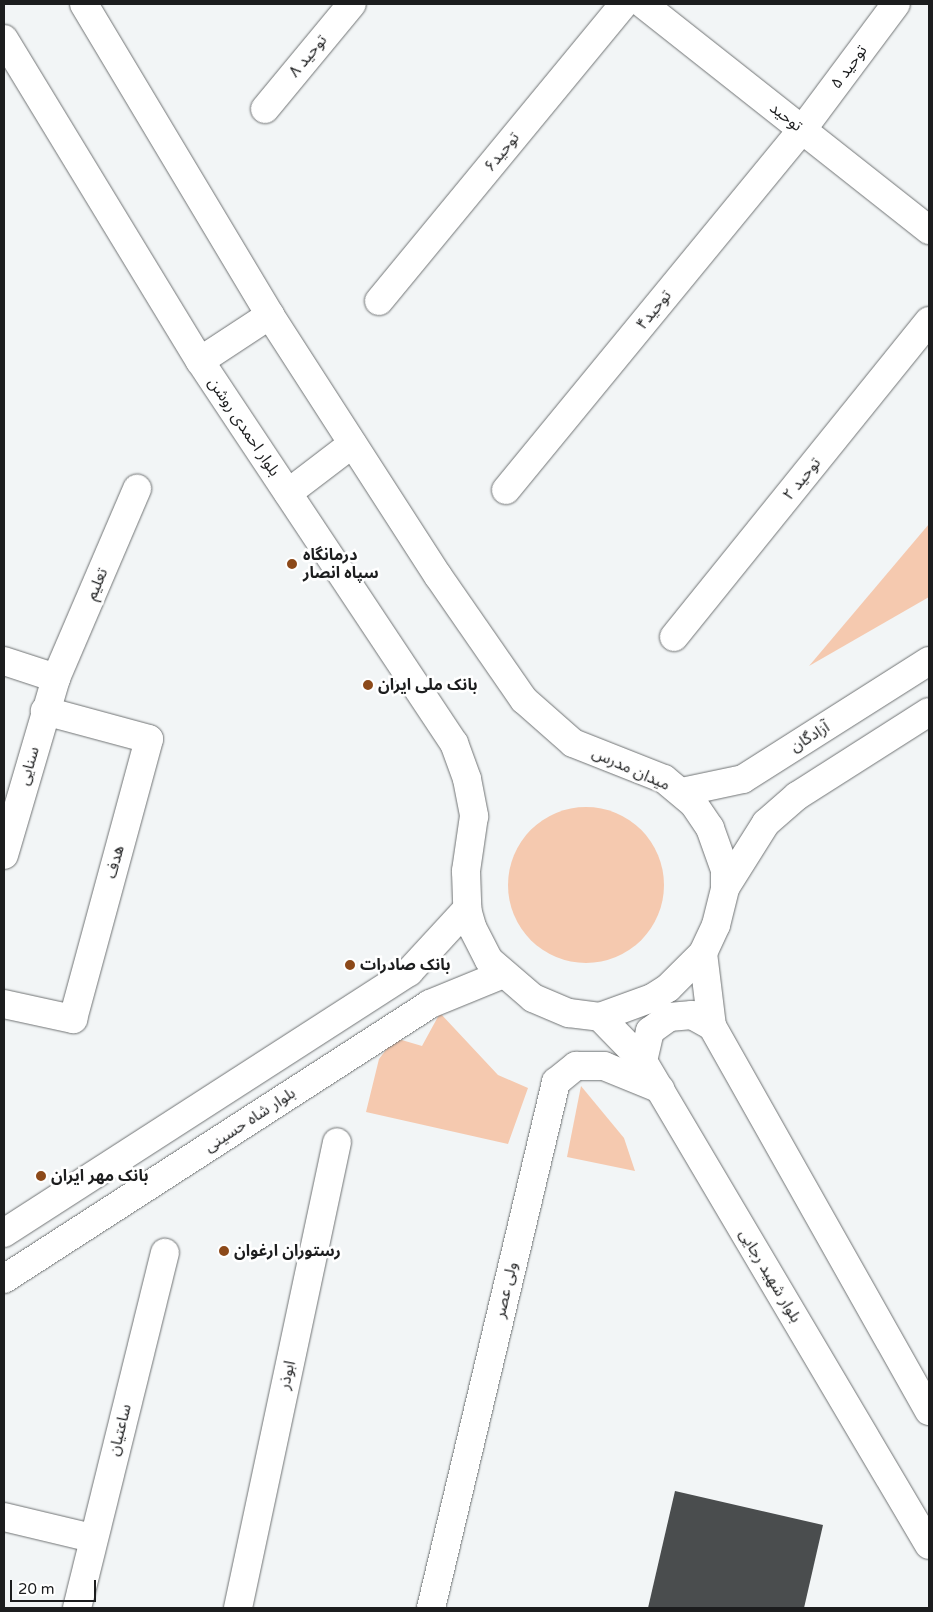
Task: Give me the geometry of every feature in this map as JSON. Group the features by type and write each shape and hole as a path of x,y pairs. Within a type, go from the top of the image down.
{"main road":[{"path":"84,4 270,315 352,444 288,493"},
{"name":"توحید ۸","path":"264,109 352,4"},
{"name":"توحید۶","path":"380,301 624,4"},
{"name":"توحید","path":"643,4 929,230"},
{"name":"توحید ۵","path":"802,130 896,4"},
{"name":"بلوار احمدی روشن","path":"4,39 200,362 454,743 467,779 474,816"},
{"name":"توحید۴","path":"506,490 802,130"},
{"path":"200,362 270,315"},
{"name":"توحید ۲","path":"674,637 929,321"},
{"name":"میدان مدرس","path":"352,444 524,700 572,743 664,779 682,792 710,828 725,870 725,888 716,925 703,952 668,988 652,998 600,1017 569,1013 534,998 503,974 480,944 467,909 466,871 474,816"},
{"name":"تعلیم","path":"56,678 137,489"},
{"path":"4,661 56,678"},
{"name":"آزادگان","path":"682,792 743,779 929,661"},
{"name":"سنایی","path":"4,855 56,678"},
{"name":"هدف","path":"4,1004 73,1019 149,740 46,710"},
{"path":"725,888 772,818 797,796 929,712"},
{"path":"4,1233 409,972 467,909"},
{"path":"703,952 712,1026 929,1411"},
{"name":"بلوار شاه حسینی","path":"4,1279 430,1004 503,974"},
{"path":"643,1061 650,1031 669,1016 692,1015 712,1026"},
{"name":"بلوار شهید رجایی","path":"600,1017 643,1061 929,1545"},
{"name":"ولی عصر","path":"431,1608 556,1082 576,1066 604,1066 660,1089"},
{"name":"ابوذر","path":"238,1608 337,1142"},
{"name":"ساعتیان","path":"77,1608 92,1538 166,1253"},
{"path":"4,1517 92,1538"}],"shaded area":[{"path":"929,524 929,597 809,666"},
{"path":"578,807 594,807 609,810 623,816 646,835 655,848 661,862 664,885 663,900 655,922 636,945 623,954 609,960 594,963 578,963 563,960 549,954 526,935 517,922 511,908 508,893 508,877 511,862 517,848 536,825 549,816 563,810"},
{"path":"440,1013 498,1075 528,1088 508,1144 366,1112 379,1059 395,1038 422,1046"},
{"path":"581,1086 624,1138 635,1171 567,1157"}],"building":[{"path":"675,1491 823,1525 804,1608 648,1608"}],"place":[{"name":"درمانگاه سپاه انصار","path":"292,564"},
{"name":"بانک ملی ایران","path":"368,685"},
{"name":"بانک صادرات","path":"350,965"},
{"name":"بانک مهر ایران","path":"41,1176"},
{"name":"رستوران ارغوان","path":"224,1251"}]}
